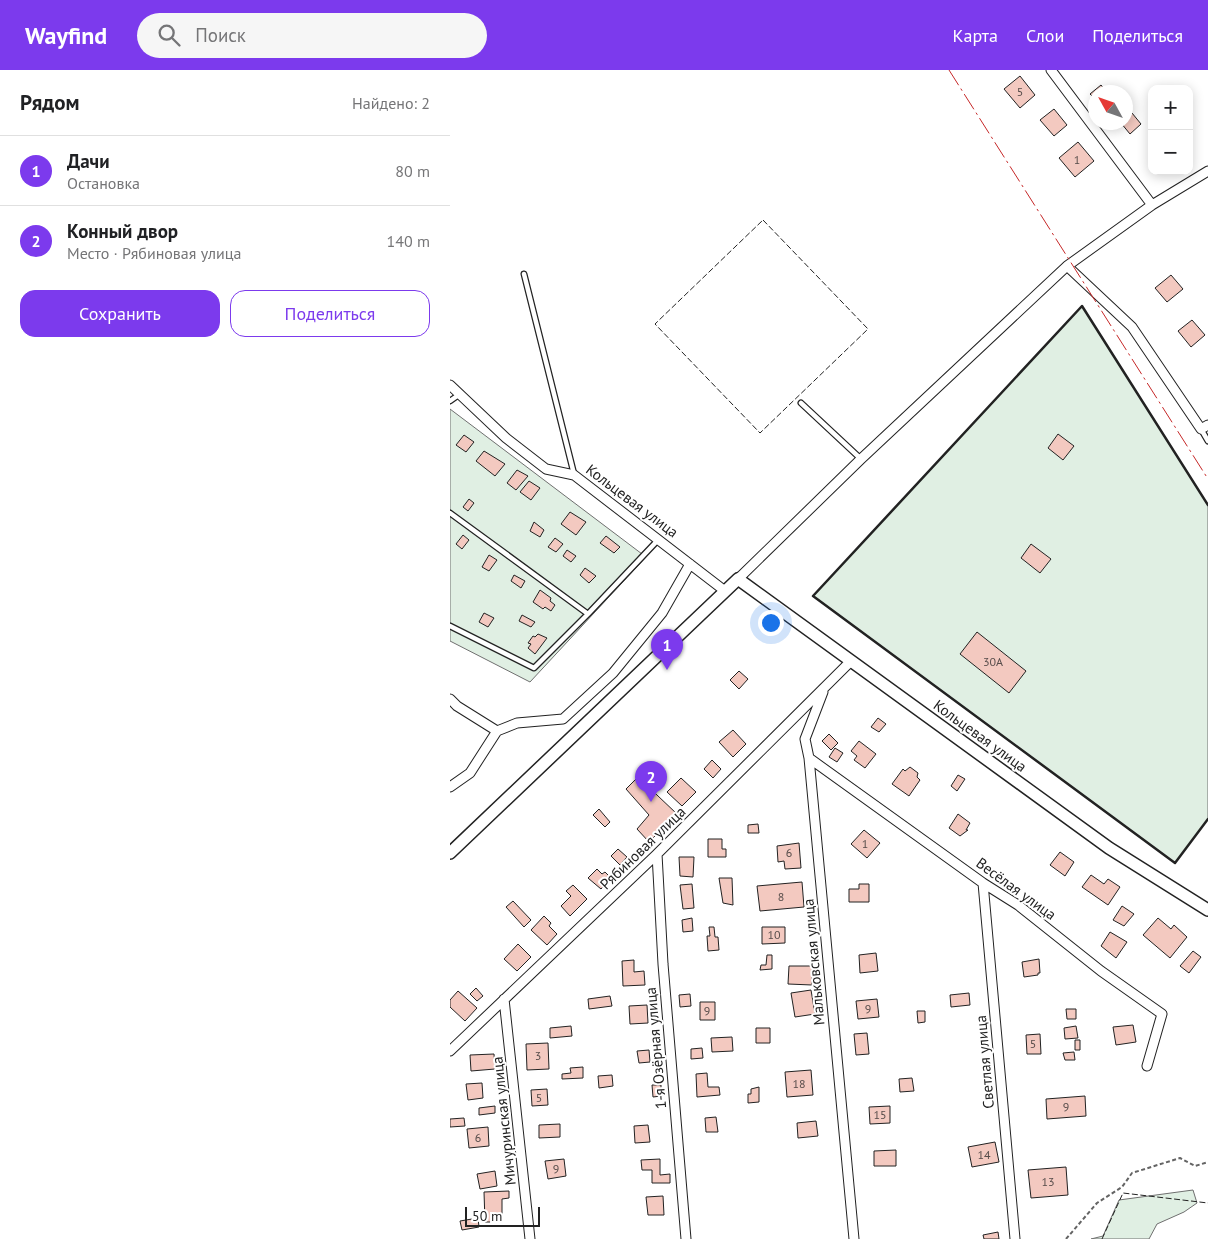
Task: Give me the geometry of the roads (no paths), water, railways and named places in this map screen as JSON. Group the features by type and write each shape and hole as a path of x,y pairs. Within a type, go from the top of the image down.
{"street":[{"path":"1051,70 1152,205"},
{"path":"450,853 738,579 861,459 1067,266 1152,205 1208,171"},
{"path":"1067,266 1132,327 1205,427"},
{"name":"Кольцевая улица","path":"450,385 506,438 546,469 574,475 725,591"},
{"path":"450,787 470,773 497,731 517,723 564,719 613,673 662,613 690,564"},
{"name":"Кольцевая улица","path":"738,579 1109,848 1208,910"},
{"name":"Рябиновая улица","path":"450,1051 657,854 851,661"},
{"name":"Мальковская улица","path":"825,687 805,739 809,758 854,1239"},
{"path":"450,699 456,706 497,731"},
{"name":"Весёлая улица","path":"809,758 1018,906 1101,971 1162,1014 1147,1066"},
{"name":"1-я Озёрная улица","path":"657,854 663,964 686,1239"},
{"name":"Светлая улица","path":"983,883 1015,1239"},
{"name":"Мичуринская улица","path":"504,999 530,1239"}],"lane":[{"path":"524,274 574,475"},
{"path":"450,401 460,394"},
{"path":"801,403 861,459"},
{"path":"1205,427 1208,441"},
{"path":"450,513 588,614"},
{"path":"450,626 534,668 658,540"}],"place":[{"name":"Дачи","path":"667,670"},
{"name":"Конный двор","path":"651,802"}]}
